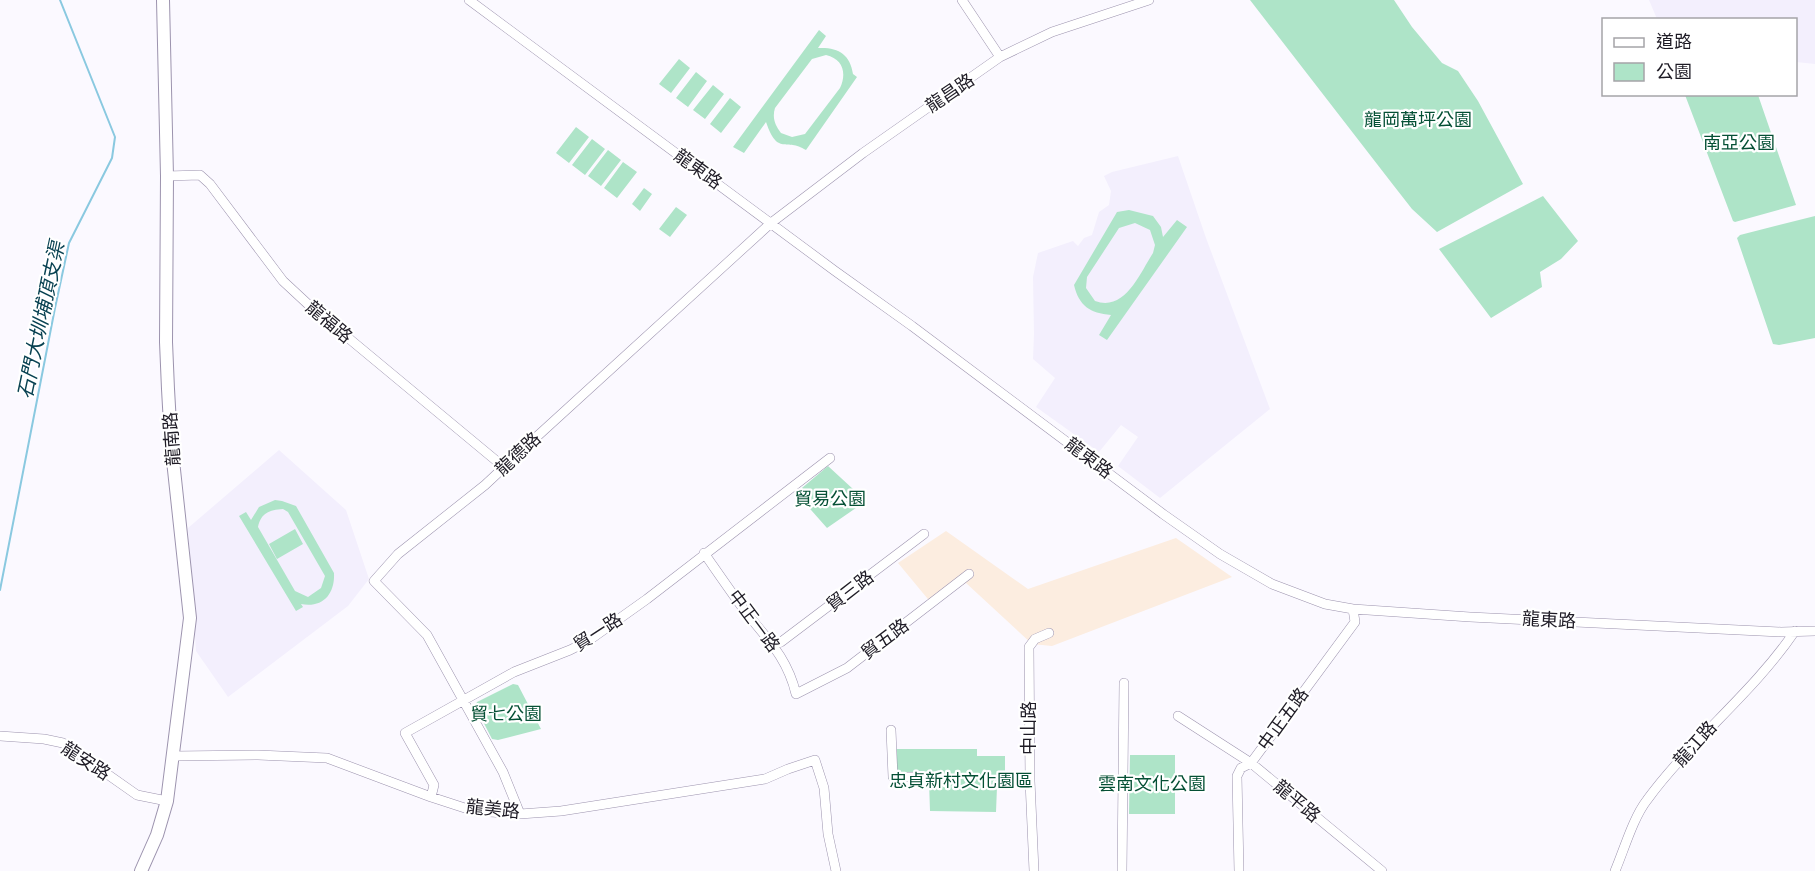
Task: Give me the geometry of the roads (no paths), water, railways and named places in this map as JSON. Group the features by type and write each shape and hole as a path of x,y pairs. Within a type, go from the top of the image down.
{"main road":[{"name":"龍南路","path":"141,871 157,835 167,801 190,618 170,421 166,342 167,176 163,0"}],"street":[{"name":"龍東路","path":"469,0 1163,514 1220,554 1272,584 1325,604 1353,609 1470,617 1795,632 1815,631"},
{"path":"962,0 1000,57"},
{"name":"龍昌路","path":"771,223 863,153 1000,57 1052,32 1149,0"},
{"name":"龍福路","path":"167,176 200,175 210,184 290,288 505,468"},
{"name":"龍德路","path":"464,700 427,635 374,581 402,550 505,468 771,223"},
{"name":"貿一路","path":"431,797 434,785 405,732 514,672 588,641 647,599 831,458"},
{"name":"貿三路","path":"774,645 817,616 924,534"},
{"name":"中正一路","path":"704,554 744,609 774,645 796,694"},
{"name":"貿五路","path":"796,694 847,668 969,574"},
{"name":"中正五路","path":"1239,871 1237,776 1241,768 1251,763 1355,622 1353,609"},
{"name":"龍江路","path":"1615,871 1645,801 1696,742 1782,651 1795,632"},
{"name":"中山路","path":"1034,871 1030,781 1029,647 1035,639 1049,633"},
{"path":"1122,871 1124,683"},
{"path":"464,700 503,772 520,814"},
{"name":"龍平路","path":"1178,716 1251,763 1382,871"},
{"path":"891,730 893,777 926,777"},
{"name":"龍安路","path":"0,736 36,738 63,743 137,795 167,801"},
{"name":"龍美路","path":"174,756 327,758 431,797 474,810 520,814 561,811 765,779 815,760 824,788 828,834 836,871"}],"waterway":[{"name":"石門大圳埔頂支渠","path":"0,590 69,243 112,158 115,137 60,0"}],"park label":[{"name":"龍岡萬坪公園","path":"1418,120"},
{"name":"南亞公園","path":"1739,143"},
{"name":"貿易公園","path":"830,499"},
{"name":"貿七公園","path":"506,714"},
{"name":"忠貞新村文化園區","path":"961,781"},
{"name":"雲南文化公園","path":"1152,784"}]}
